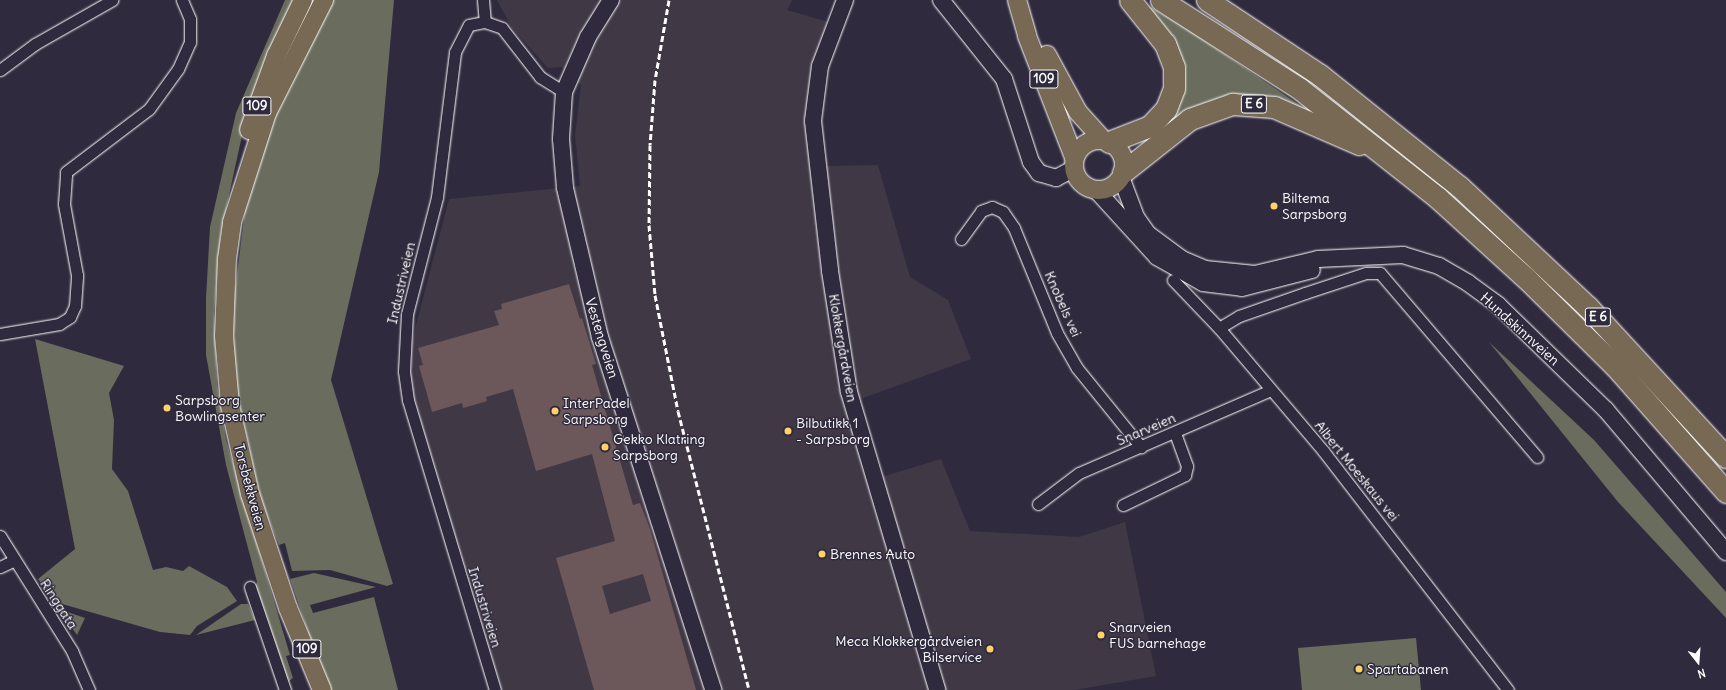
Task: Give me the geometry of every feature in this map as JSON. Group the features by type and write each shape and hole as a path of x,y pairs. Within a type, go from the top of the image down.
{"highway":[{"path":"1106,141 1150,126 1166,109 1174,88 1174,67 1165,44 1130,0"},
{"name":"E 6","path":"1161,0 1273,71 1393,161 1480,234 1571,321 1726,492"},
{"name":"E 6","path":"1207,0 1267,38 1385,125 1493,216 1632,352 1726,457"},
{"name":"E 6","path":"1236,0 1267,38"},
{"name":"E 6","path":"1122,174 1190,119 1218,107 1247,103 1290,112 1393,161"}],"main road":[{"name":"Torsbekkveien","path":"303,0 255,111 241,159 227,259 224,336 230,405 250,494 288,608 311,690"},
{"name":"Torsbekkveien","path":"233,219 267,113 324,0"},
{"name":"109","path":"1017,0 1081,184 1097,191"},
{"name":"109","path":"1029,0 1047,54 1063,87 1087,126 1122,154 1122,174"},
{"path":"1074,163 1085,143 1106,141"},
{"path":"1097,191 1113,186 1122,174"},
{"name":"Torsbekkveien","path":"288,608 322,690"}],"street":[{"path":"0,70 35,44 112,0"},
{"path":"0,334 59,324 70,317 75,306 77,275 64,204 66,172 149,108 178,69 190,42 190,19 182,0"},
{"path":"483,0 485,22 502,28 540,77 564,92 588,38 611,0"},
{"name":"Klokkergårdveien","path":"845,0 820,66 813,121 830,271 849,392 937,690"},
{"path":"941,0 995,63 1004,79 1030,162 1039,173 1056,178 1074,163"},
{"name":"Industriveien","path":"485,22 469,25 455,52 437,197 406,314 404,371 414,424 495,690"},
{"name":"Vestengveien","path":"564,92 561,139 566,188 590,300 713,690"},
{"name":"Hundskinnveien","path":"1122,174 1136,217 1148,234 1182,259 1205,269 1229,274 1255,274 1318,259 1403,255 1439,266 1498,305 1606,410 1726,552"},
{"path":"1097,191 1157,257 1203,282 1230,288 1258,286 1344,257"},
{"name":"Knobels vei","path":"961,239 981,211 992,207 1003,212 1016,232 1057,333 1077,368 1141,447"},
{"path":"1218,328 1239,316 1305,293 1366,273 1380,274 1536,457"},
{"name":"Albert Moeskaus vei","path":"1173,280 1218,328 1271,390 1425,579 1508,690"},
{"name":"Snarveien","path":"1038,504 1079,473 1175,434 1271,390"},
{"path":"1123,505 1185,475 1187,466 1175,434"},
{"name":"Ringgata","path":"0,536 13,561 72,651 89,690"},
{"path":"0,567 13,561"},
{"path":"250,586 285,690"}],"shaded area":[{"path":"497,0 792,0 787,10 835,24 814,93 823,166 878,165 910,277 948,300 971,359 852,402 875,479 941,459 970,531 1079,537 1125,522 1156,676 1074,690 495,690 404,371 449,199 580,186 575,135 581,85 562,67 548,68 512,28"}],"green space":[{"path":"285,0 299,0 243,131 221,232 214,311 217,384 226,440 290,655 286,656 293,678 286,683 254,593 257,582 226,465 206,355 206,298 210,227 236,113"},
{"path":"330,0 394,0 379,172 331,380 393,584 387,586 330,570 292,571 285,543 279,545 261,500 239,401 234,363 233,307 246,202 266,135"},
{"path":"1140,1 1189,30 1317,117 1282,102 1170,125 1166,120 1179,100"},
{"path":"35,339 124,366 109,393 114,420 112,469 128,491 153,570 166,567 183,571 189,566 227,587 237,601 197,626 190,635 160,632 55,602 38,579 75,549"},
{"path":"1489,342 1594,440 1726,592 1726,618 1618,502"},
{"path":"314,573 376,587 310,605 313,613 374,597 398,690 328,690 290,579"},
{"path":"241,604 248,604 255,620 196,635"},
{"path":"62,610 85,618 77,635 61,612"},
{"name":"Spartabanen","path":"1416,638 1421,690 1302,690 1298,648"}],"building":[{"path":"569,284 580,319 582,318 596,364 592,365 633,505 640,503 650,529 696,690 594,690 556,558 615,541 592,454 536,471 513,389 486,397 487,401 463,408 462,403 432,412 419,366 423,365 418,348 499,325 494,311 502,309 501,304","holes":["643,574 651,601 610,614 602,586"]}],"railway":[{"path":"669,0 655,80 650,145 649,225 655,295 678,411 749,690"}],"place":[{"name":"Biltema Sarpsborg","path":"1274,206"},
{"name":"Sarpsborg Bowlingsenter","path":"167,408"},
{"name":"InterPadel Sarpsborg","path":"555,411"},
{"name":"Bilbutikk 1 - Sarpsborg","path":"788,431"},
{"name":"Gekko Klatring Sarpsborg","path":"605,447"},
{"name":"Brennes Auto","path":"822,554"},
{"name":"Snarveien FUS barnehage","path":"1101,635"},
{"name":"Meca Klokkergårdveien Bilservice","path":"990,649"},
{"name":"Spartabanen","path":"1359,669"}]}
